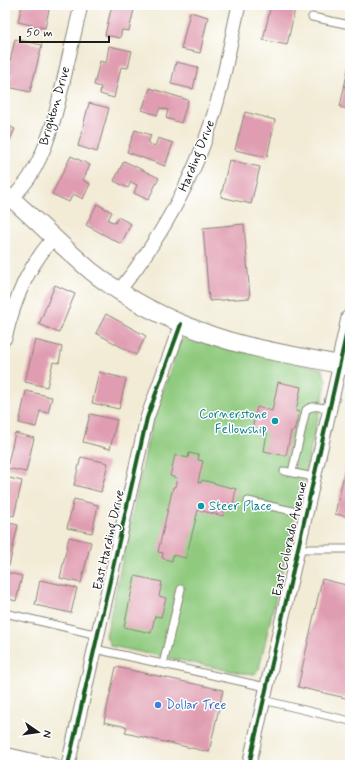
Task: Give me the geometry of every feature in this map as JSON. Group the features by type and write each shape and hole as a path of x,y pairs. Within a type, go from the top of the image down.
{"street":[{"name":"Brighton Drive","path":"9,197 28,178 44,150 59,101 81,5"},
{"name":"Harding Drive","path":"119,291 133,273 163,226 193,171 207,135 218,100 239,5"},
{"path":"9,197 92,272 147,308 181,324 212,336 345,366"},
{"path":"5,338 13,308 30,268 54,237"},
{"name":"East Colorado Avenue","path":"249,765 330,409 345,366 350,318"},
{"name":"East Harding Drive","path":"68,765 147,418 181,324"},
{"path":"5,754 27,762 53,765"}],"lane":[{"path":"312,17 350,25"},
{"path":"314,477 288,472 306,410 310,407 330,409"},
{"path":"248,501 306,514"},
{"path":"298,549 350,549"},
{"path":"163,664 181,589"},
{"path":"5,613 98,635"},
{"path":"95,649 266,687"},
{"path":"263,700 350,721"}],"green space":[{"path":"187,336 194,336 322,369 326,380 259,670 255,674 241,673 111,646 106,636 152,422 178,347 182,340"}],"building":[{"path":"22,5 50,5 45,28 18,22"},
{"path":"112,5 135,5 129,31 122,30 120,38 105,35"},
{"path":"271,5 295,9 287,45 263,40"},
{"path":"190,12 208,17 200,53 181,49"},
{"path":"15,39 42,45 30,92 8,87 12,72 8,71"},
{"path":"109,46 132,51 128,68 121,67 114,98 100,94 101,87 94,85 100,61 106,63"},
{"path":"176,62 198,67 193,89 171,84"},
{"path":"350,64 350,110 340,107"},
{"path":"150,88 188,100 181,123 166,118 168,110 160,108 157,115 142,110"},
{"path":"89,103 109,108 97,152 78,146"},
{"path":"245,112 275,120 267,157 235,150"},
{"path":"5,124 15,129 6,149 5,148"},
{"path":"135,130 151,135 148,143 155,146 158,138 173,143 165,166 127,152"},
{"path":"71,156 90,165 83,180 90,184 83,199 73,194 69,202 52,194"},
{"path":"229,160 260,167 251,204 221,197"},
{"path":"124,161 159,178 148,200 134,193 137,185 131,182 128,188 114,181"},
{"path":"97,204 112,212 108,220 115,223 118,217 131,224 121,244 86,225"},
{"path":"244,224 250,298 209,301 203,228"},
{"path":"55,285 75,294 59,333 39,324"},
{"path":"106,314 146,336 136,355 96,333"},
{"path":"35,340 62,347 59,363 53,362 47,387 25,382"},
{"path":"99,372 126,379 119,409 92,403"},
{"name":"Cornerstone Fellowship","path":"278,382 301,387 296,411 299,412 294,431 291,431 286,456 264,451 267,433 252,429 257,407 272,411"},
{"path":"26,391 52,397 48,413 40,411 36,427 19,423"},
{"path":"90,414 117,420 110,449 83,442"},
{"path":"15,433 34,438 26,472 7,468"},
{"path":"350,452 350,517 335,514"},
{"name":"Steer Place","path":"189,453 199,455 198,460 203,461 198,482 201,483 202,480 236,489 234,504 233,510 225,508 223,516 198,510 186,558 173,555 172,561 162,558 163,553 158,552 173,487 175,487 177,478 170,476 175,455 188,458"},
{"path":"81,457 108,463 101,492 74,485"},
{"path":"5,477 22,481 14,516 5,514"},
{"path":"74,499 98,505 92,533 67,528"},
{"path":"5,522 18,525 9,566 5,565"},
{"path":"69,537 91,542 81,583 60,578"},
{"path":"5,572 22,576 16,601 5,598"},
{"path":"135,576 162,582 159,596 166,598 161,617 155,616 151,633 124,627"},
{"path":"322,579 350,586 350,699 298,687"},
{"path":"40,580 77,588 71,613 35,605"},
{"name":"Dollar Tree","path":"116,667 223,690 209,752 125,733 127,727 104,722"}],"cycle path":[{"path":"249,765 350,318"},
{"path":"68,765 147,418 181,324"}],"place":[{"name":"Cornerstone Fellowship","path":"275,421"},
{"name":"Steer Place","path":"201,506"},
{"name":"Dollar Tree","path":"158,705"}]}
